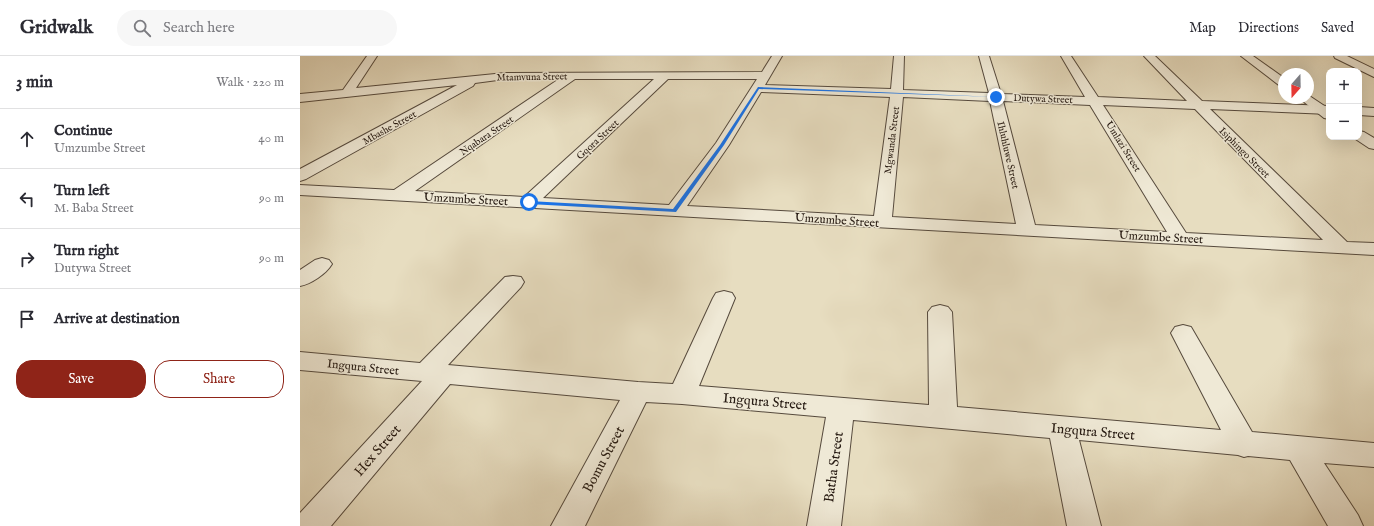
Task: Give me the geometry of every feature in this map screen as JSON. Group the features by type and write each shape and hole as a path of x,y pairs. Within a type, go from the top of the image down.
{"street":[{"path":"347,93 372,56"},
{"path":"674,211 722,145 777,56"},
{"name":"Mgwanda Street","path":"882,223 897,92 899,56"},
{"name":"Ihluhluwe Street","path":"984,56 996,97 1027,231"},
{"name":"Umlazi Street","path":"1066,56 1095,100 1180,238"},
{"name":"Isiphingo Street","path":"1149,56 1340,247"},
{"path":"1246,56 1278,79"},
{"path":"1339,56 1374,74"},
{"name":"Nqabara Street","path":"398,195 573,75"},
{"name":"Mtamvuna Street","path":"300,98 505,76 665,75 761,82"},
{"name":"Gqora Street","path":"529,202 665,75"},
{"name":"Mbashe Street","path":"300,176 478,78"},
{"name":"Dutywa Street","path":"761,82 897,92 1198,104 1326,111"},
{"path":"1314,104 1326,111"},
{"path":"1362,111 1374,112"},
{"path":"1362,137 1374,145"},
{"name":"Umzumbe Street","path":"300,190 1374,249"},
{"path":"300,280 322,264"},
{"path":"435,374 512,282"},
{"path":"682,394 724,298"},
{"path":"940,312 943,417"},
{"path":"1183,333 1244,445"},
{"name":"Ingqura Street","path":"300,361 638,392 682,394 1244,445 1299,448 1374,455"},
{"name":"Hex Street","path":"310,526 435,374"},
{"name":"Bomu Street","path":"568,526 638,392"},
{"name":"Batha Street","path":"824,526 841,408"},
{"path":"1062,428 1084,526"},
{"path":"1299,448 1346,526"}],"route":[{"path":"529,202 674,211 722,145 758,88 897,92 996,97"}]}
